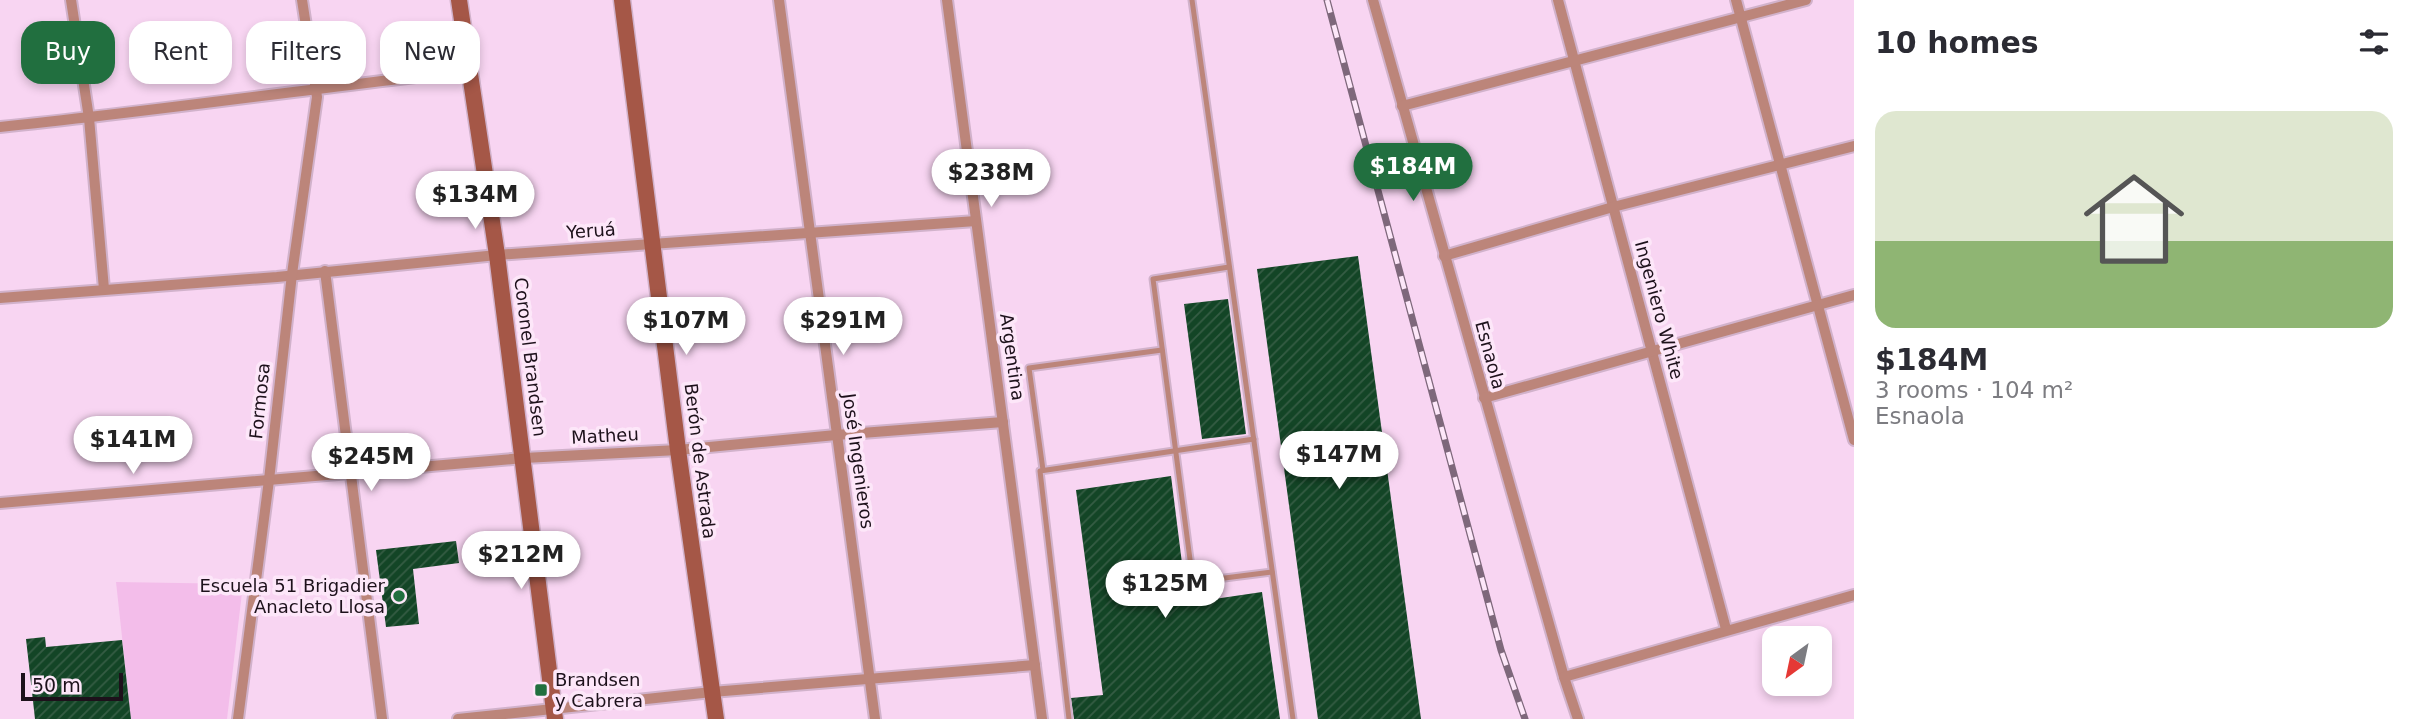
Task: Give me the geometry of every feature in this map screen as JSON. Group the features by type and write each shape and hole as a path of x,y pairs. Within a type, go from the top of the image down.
{"street":[{"path":"71,0 89,118 104,289"},
{"name":"Formosa","path":"238,719 317,88 302,0"},
{"name":"Coronel Brandsen","path":"459,0 462,21"},
{"name":"Berón de Astrada","path":"622,0 678,450 716,719"},
{"name":"José Ingenieros","path":"779,0 875,719"},
{"name":"Argentina","path":"947,0 1042,719"},
{"name":"Esnaola","path":"1373,0 1484,398 1578,719"},
{"name":"Ingeniero White","path":"1558,0 1726,629"},
{"path":"1736,0 1854,440"},
{"path":"1402,106 1806,0"},
{"path":"0,127 380,81"},
{"name":"Coronel Brandsen","path":"471,84 524,458 555,714"},
{"path":"1444,256 1613,206 1854,146"},
{"name":"Yeruá","path":"0,298 497,256 976,221"},
{"path":"325,271 382,719"},
{"path":"1484,398 1854,295"},
{"name":"Matheu","path":"0,503 524,458 678,450 1003,422"},
{"path":"1564,677 1726,629 1854,595"},
{"path":"458,719 555,714 712,692 1035,665"}],"lane":[{"path":"1192,0 1293,719"},
{"path":"1229,267 1153,279 1194,582 1272,572"},
{"path":"1069,719 1040,471 1043,470 1029,368 1162,350"},
{"path":"1043,470 1254,439"}],"shaded area":[{"path":"116,582 243,584 227,719 131,719"}],"building":[{"path":"1358,256 1421,719 1318,719 1257,269"},
{"path":"1228,299 1246,434 1202,439 1184,304"},
{"path":"1171,476 1187,603 1262,592 1280,719 1074,719 1071,698 1103,695 1076,490"},
{"name":"Escuela 51 Brigadier Anacleto Llosa","path":"456,541 459,563 413,569 419,624 386,627 376,550"},
{"path":"45,637 46,647 122,640 131,719 35,719 26,639"}],"railway":[{"path":"1327,0 1501,650 1525,719"}],"place":[{"name":"Escuela 51 Brigadier Anacleto Llosa","path":"399,596"},
{"name":"Brandsen y Cabrera","path":"541,690"}]}
